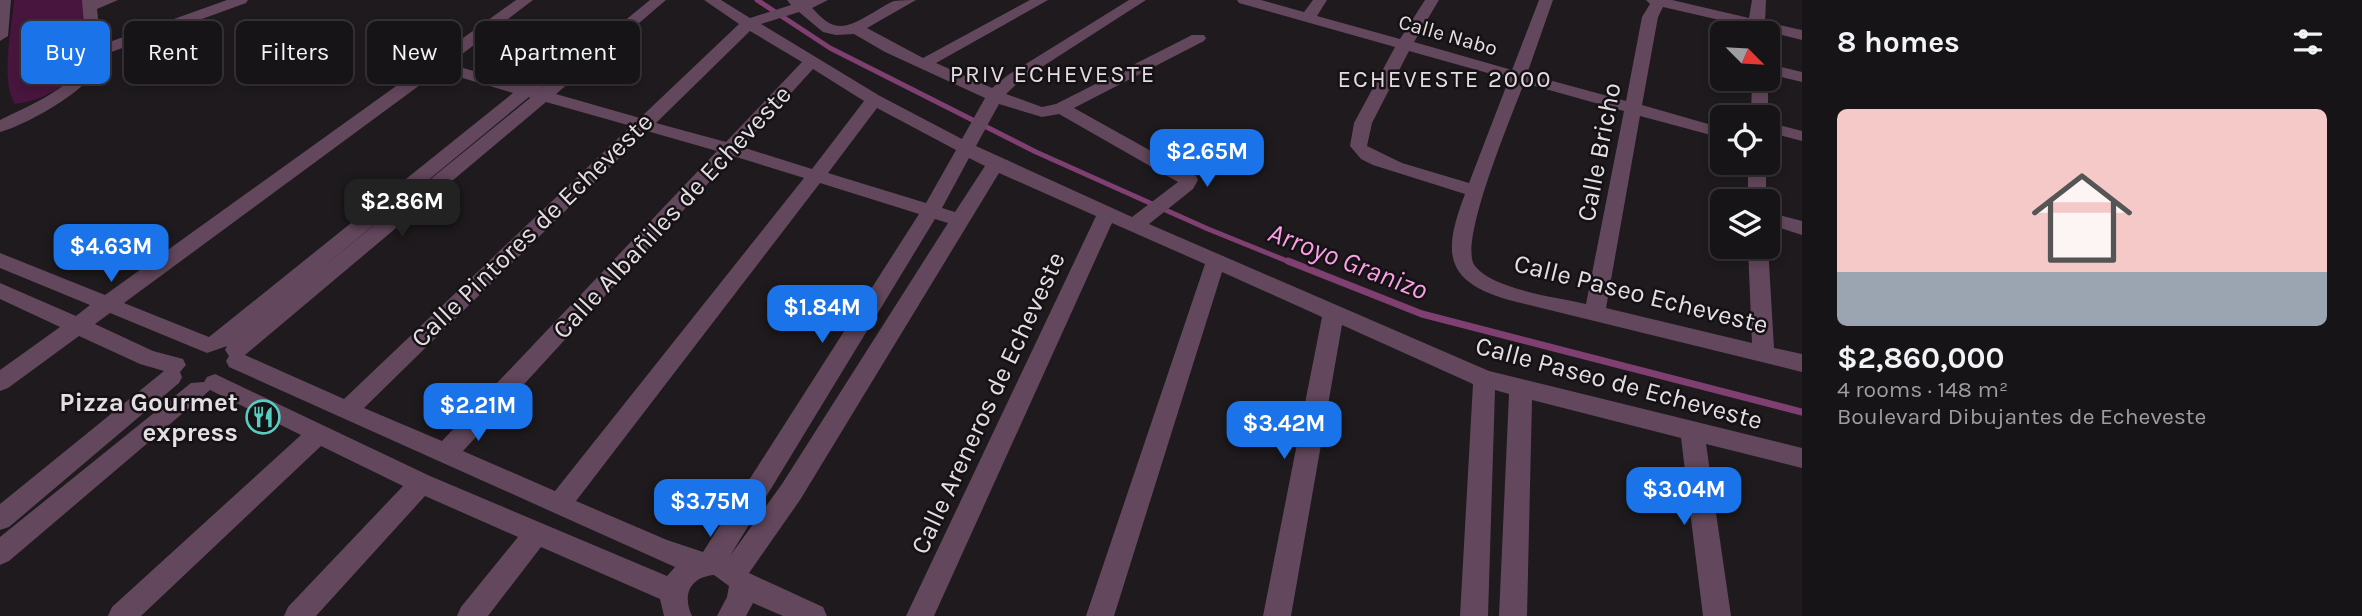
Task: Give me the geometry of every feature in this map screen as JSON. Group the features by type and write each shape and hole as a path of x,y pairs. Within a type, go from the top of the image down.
{"street":[{"path":"0,36 4,0"},
{"path":"90,4 111,0"},
{"path":"110,47 240,0"},
{"path":"461,46 526,0"},
{"path":"535,93 637,0"},
{"path":"0,519 173,371 189,353 224,350 535,93 659,0"},
{"name":"Calle Paseo de Echeveste","path":"711,0 874,100 967,150 1133,226 1484,379 1802,458"},
{"path":"749,23 821,0"},
{"path":"796,6 827,30 838,33 857,29 866,21 908,0"},
{"path":"925,63 1041,0"},
{"path":"723,571 967,150 994,98 1014,78 1139,0"},
{"name":"Calle Nabo","path":"1244,0 1710,130"},
{"path":"1308,18 1320,0"},
{"path":"1432,0 1363,123 1358,146 1363,153 1383,163 1475,191 1546,0"},
{"path":"1657,0 1727,21"},
{"name":"Calle Bricho","path":"1594,314 1650,17 1657,0"},
{"path":"1756,21 1759,0"},
{"name":"Calle Pintores de Echeveste","path":"348,409 640,125 749,23"},
{"path":"857,29 875,41 994,98 1042,111 1061,108 1198,38"},
{"path":"1780,33 1802,35"},
{"name":"Calle Albañiles de Echeveste","path":"446,453 811,62"},
{"path":"461,72 729,149 959,220"},
{"path":"1780,72 1802,77"},
{"path":"5,121 61,93 73,84"},
{"path":"0,382 409,84"},
{"path":"559,504 874,100"},
{"path":"1061,108 1188,178 1188,183 1133,226"},
{"path":"1780,130 1802,136"},
{"path":"173,371 172,382 181,389 207,386 318,434 536,534 677,610 684,575 723,571 791,492 995,163"},
{"name":"Calle Paseo Echeveste","path":"1475,191 1458,246 1461,261 1469,273 1483,283 1509,293 1802,363"},
{"name":"Calle Areneros de Echeveste","path":"920,616 1106,214"},
{"path":"1780,222 1802,228"},
{"path":"1759,259 1763,353"},
{"path":"0,260 106,305 224,350 660,550 723,571 813,616"},
{"path":"1100,616 1216,260"},
{"path":"0,290 173,371"},
{"path":"1277,616 1333,314"},
{"path":"0,553 207,386 225,377 224,350"},
{"path":"1474,616 1484,379"},
{"path":"1513,616 1521,390"},
{"path":"1692,432 1717,616"},
{"path":"122,616 318,434"},
{"path":"298,616 421,483"},
{"path":"471,616 536,534"},
{"path":"723,571 741,602 731,616"}],"shaded area":[{"path":"14,0 87,0 88,21 21,21 21,84 65,84 44,96 15,104 8,82 9,39"}],"waterway":[{"name":"Arroyo Granizo","path":"757,0 830,48 1036,152 1208,229 1292,263"},
{"name":"Arroyo Granizo","path":"1288,261 1422,314 1802,412"}],"place":[{"name":"Pizza Gourmet express","path":"263,417"}],"district":[{"name":"PRIV ECHEVESTE","path":"1053,74"},
{"name":"ECHEVESTE 2000","path":"1445,79"}]}
